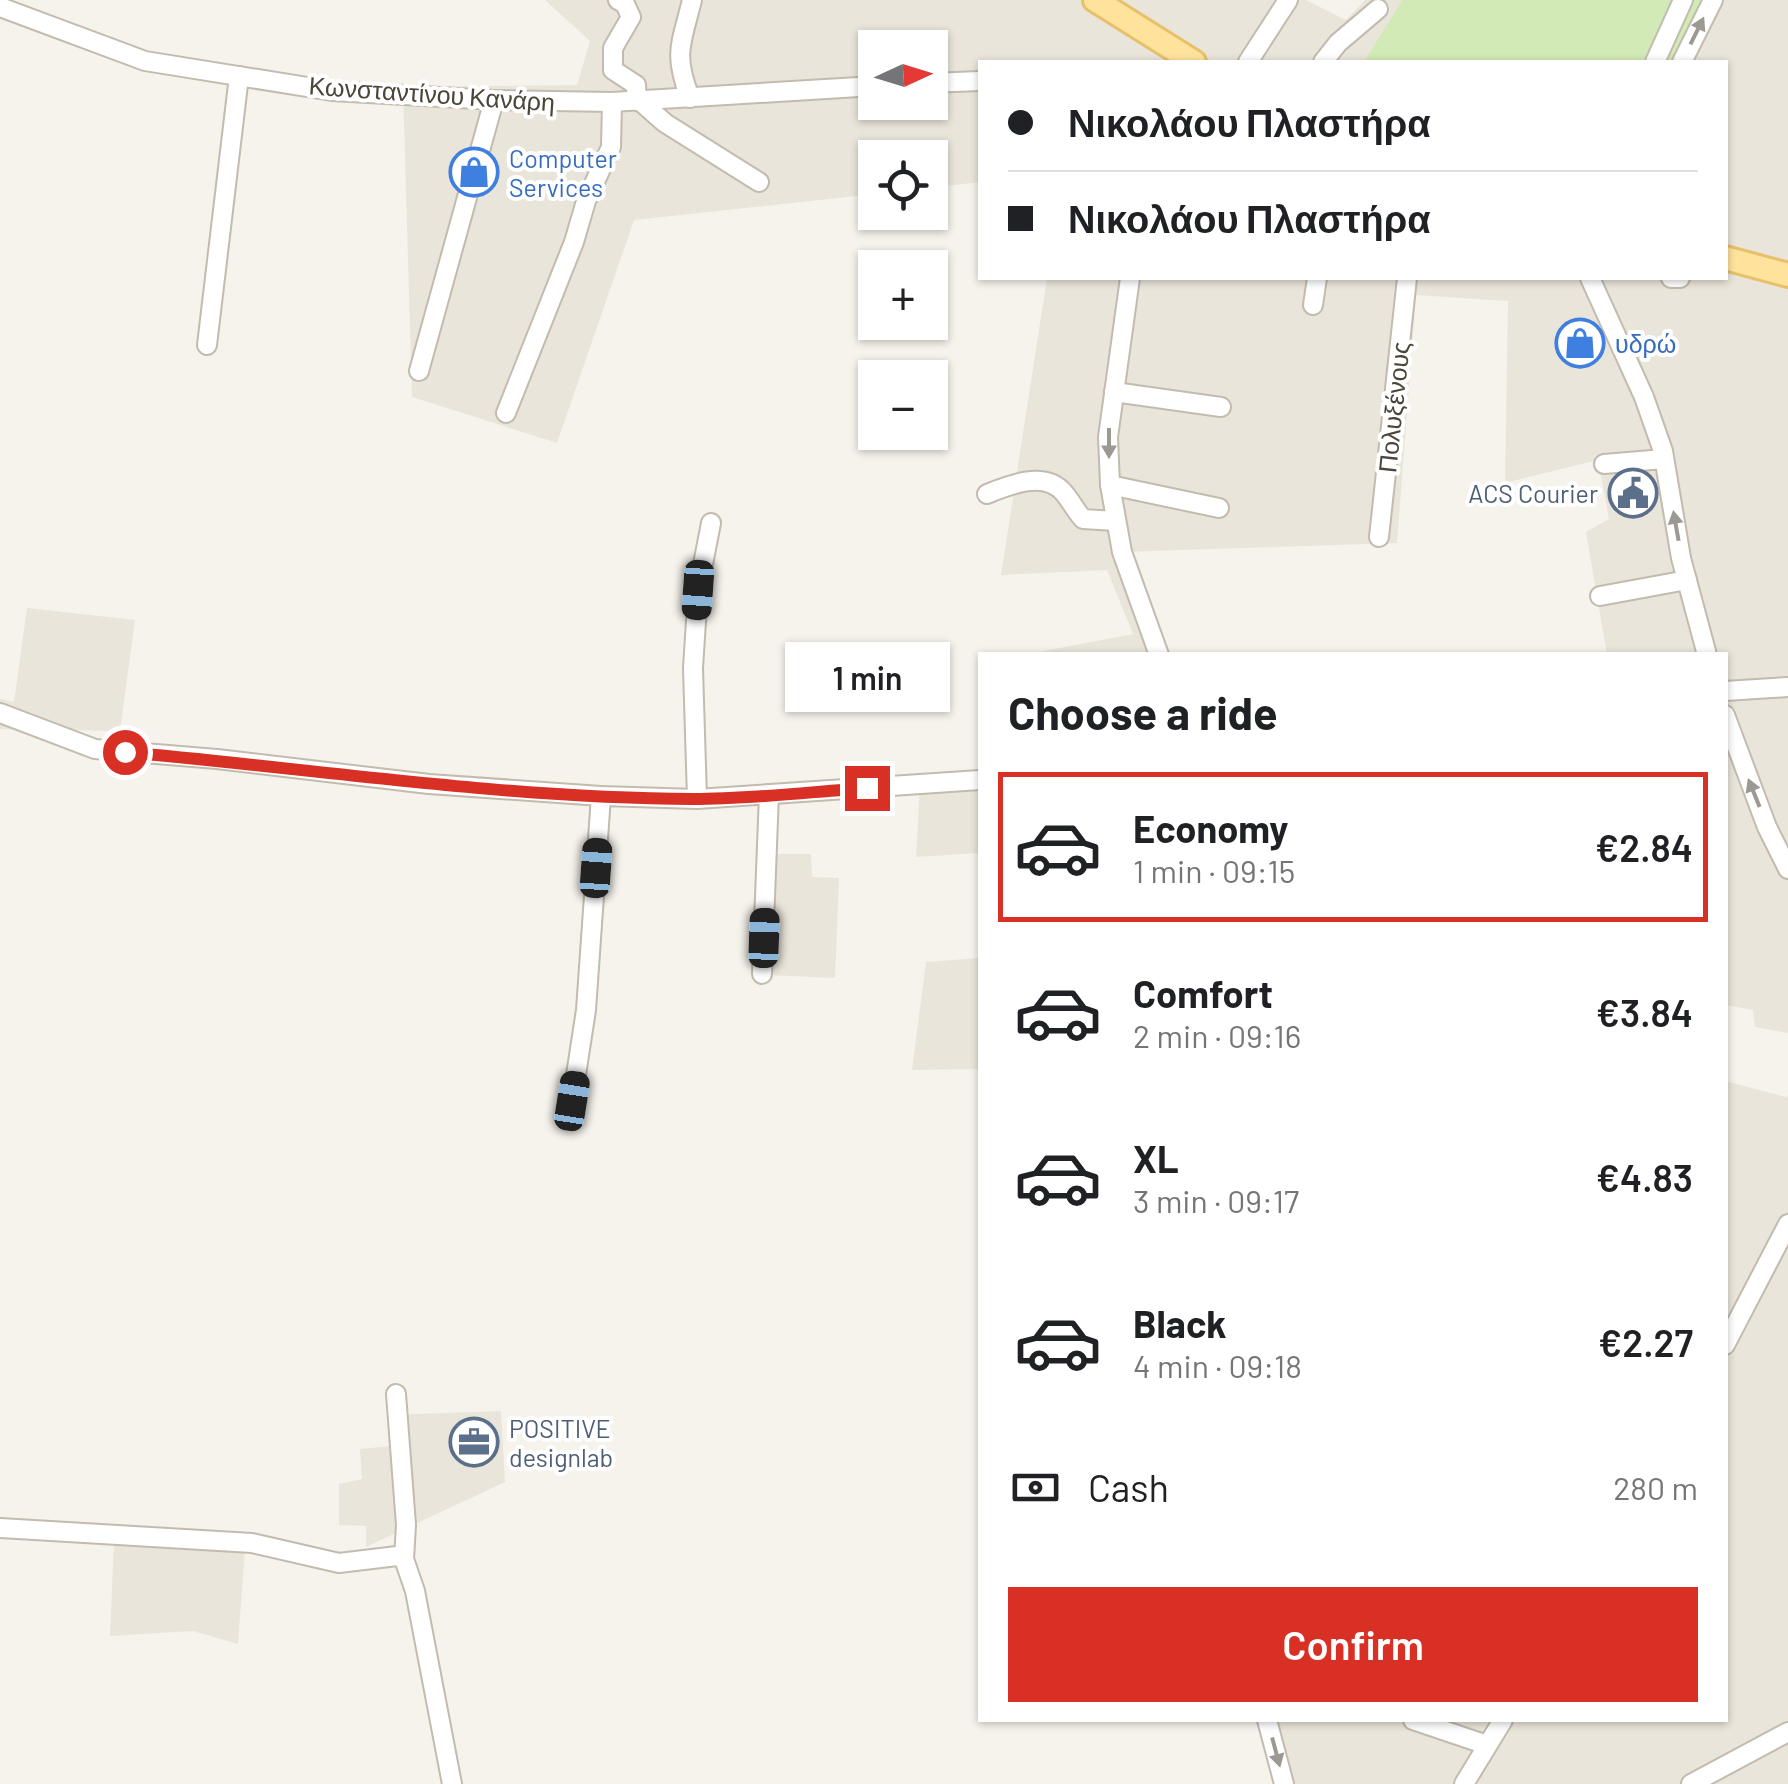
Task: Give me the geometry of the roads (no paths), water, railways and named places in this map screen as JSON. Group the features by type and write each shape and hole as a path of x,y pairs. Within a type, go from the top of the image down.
{"main road":[{"path":"1094,0 1191,60"},
{"path":"1728,259 1788,275"}],"street":[{"path":"618,0 631,16 613,48 612,70 636,85 639,101 675,130 758,182"},
{"path":"1249,60 1288,0"},
{"path":"1656,60 1683,0"},
{"path":"1683,60 1713,0"},
{"name":"Κωνσταντίνου Κανάρη","path":"0,7 145,61 332,90 494,100 612,102 858,87"},
{"path":"690,8 678,50 679,68 690,98"},
{"path":"1325,60 1338,43 1378,9"},
{"path":"207,346 239,76"},
{"path":"948,83 978,82"},
{"path":"418,371 494,100"},
{"path":"506,414 574,242 586,201 611,147 612,102"},
{"path":"1130,280 1108,437 1110,485 1122,552 1158,652"},
{"path":"1314,304 1317,280"},
{"name":"Πολυξένους","path":"1379,536 1407,280"},
{"path":"1591,280 1644,397 1664,459 1687,580 1706,652"},
{"path":"1114,392 1221,408"},
{"path":"1604,464 1664,459"},
{"path":"987,494 1013,484 1043,480 1062,490 1083,519 1116,521"},
{"path":"1110,485 1219,508"},
{"path":"697,799 694,668 698,590 711,524"},
{"path":"1600,596 1687,580"},
{"path":"1728,691 1788,687"},
{"path":"0,714 95,749 428,784 601,796 697,799 978,780"},
{"path":"1728,723 1771,837 1788,870"},
{"path":"762,974 769,794"},
{"path":"572,1101 586,1010 601,796"},
{"path":"1728,1340 1788,1224"},
{"path":"396,1394 406,1525 404,1558 415,1592 452,1784"},
{"path":"0,1528 252,1543 338,1563 404,1558"},
{"path":"1268,1722 1284,1784"},
{"path":"1419,1722 1487,1745"},
{"path":"1464,1784 1502,1722"},
{"path":"1690,1784 1788,1732"}],"place":[{"name":"Computer Services","path":"474,172"},
{"name":"υδρώ","path":"1580,343"},
{"name":"ACS Courier","path":"1633,493"},
{"name":"POSITIVE designlab","path":"474,1442"}]}
